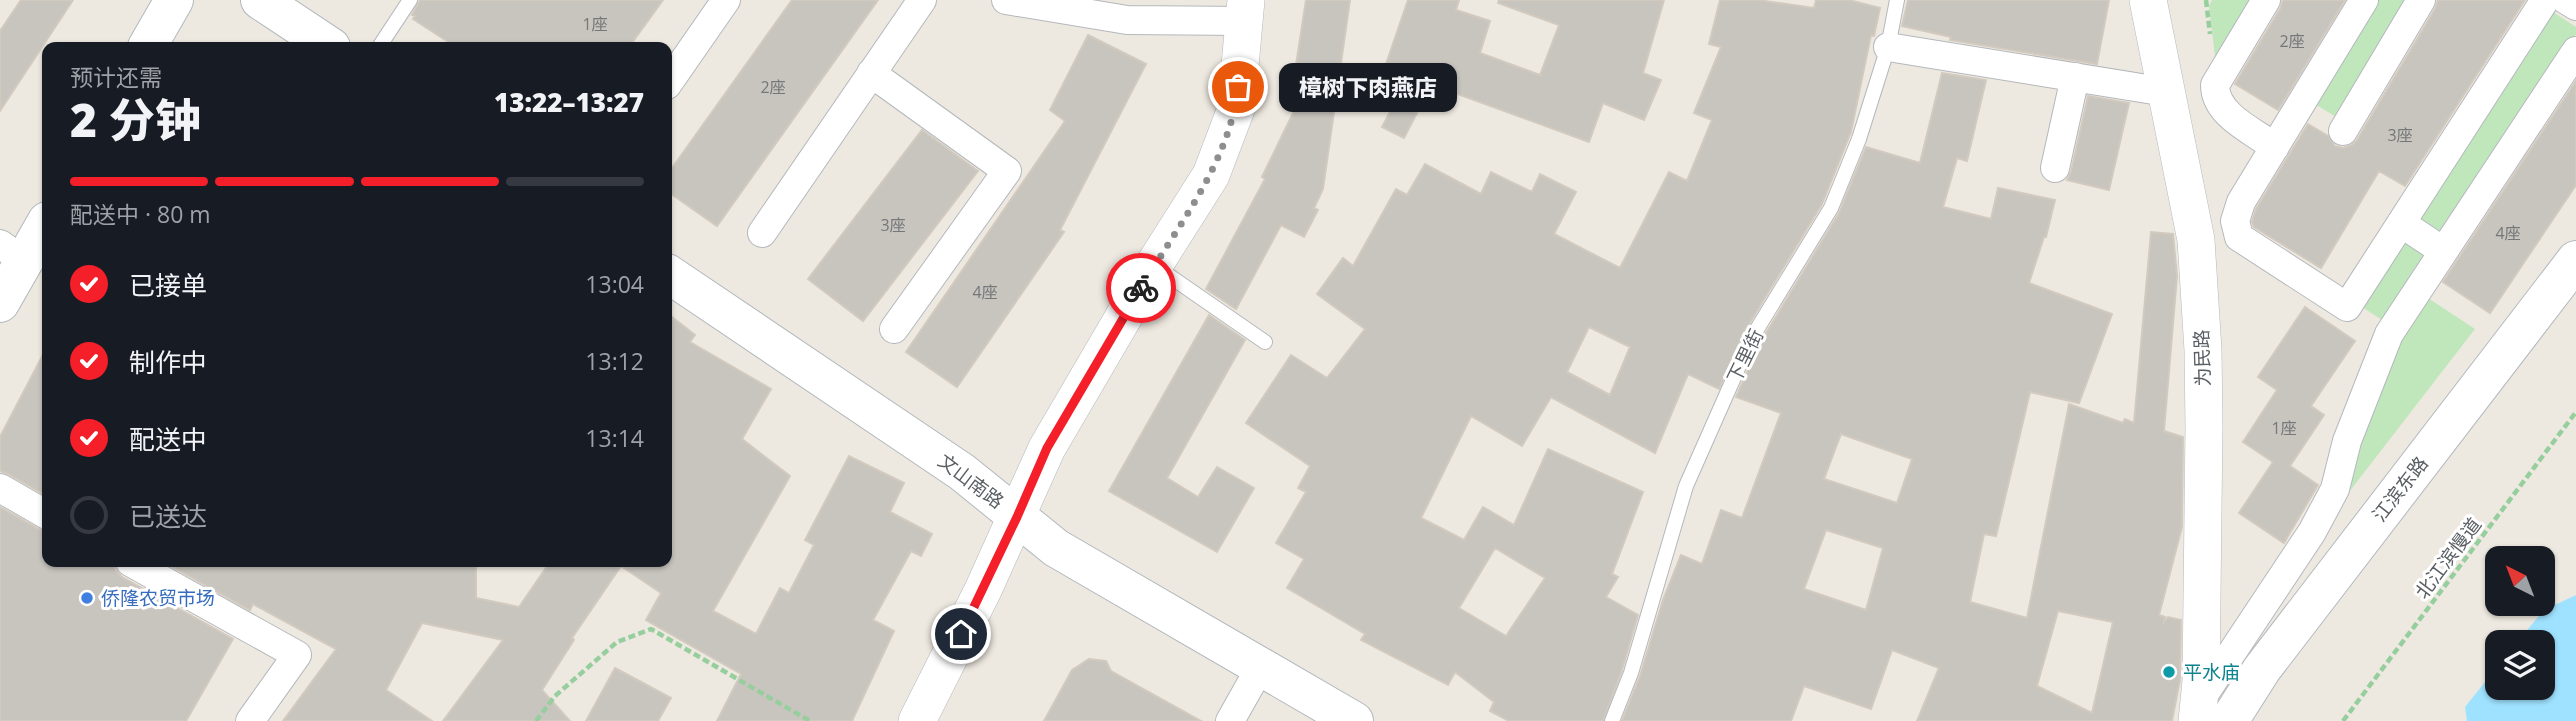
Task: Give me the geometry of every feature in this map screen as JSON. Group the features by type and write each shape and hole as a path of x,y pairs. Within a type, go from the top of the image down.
{"main road":[{"path":"150,42 174,0"},
{"path":"260,0 323,42"},
{"path":"0,303 12,252 42,225"},
{"name":"江滨东路","path":"2208,715 2262,669 2576,260"},
{"name":"文山南路","path":"672,276 962,472 1056,548 1353,721"}],"street":[{"path":"672,78 726,0"},
{"path":"762,233 922,0"},
{"name":"为民路","path":"2148,0 2193,219 2203,350 2208,715"},
{"path":"2266,0 2215,85 2215,96 2222,109 2275,147"},
{"path":"2364,0 2241,202 2235,221 2239,237 2347,307 2544,0"},
{"path":"2343,131 2421,0"},
{"path":"2566,0 2576,6"},
{"path":"916,721 983,590 1047,448 1154,265 1211,175 1236,109 1246,10 1128,20 1008,1"},
{"path":"1888,47 2166,92"},
{"path":"2208,715 2335,489 2347,441 2389,334 2576,51"},
{"path":"871,73 1007,171 894,329"},
{"path":"2055,168 2075,77"},
{"path":"2401,223 2443,251"},
{"path":"0,488 42,512"},
{"path":"140,567 297,656 250,721"},
{"path":"1230,721 1261,666"}],"lane":[{"path":"382,42 410,0"},
{"name":"下里街","path":"1612,721 1631,673 1686,486 1751,339 1831,208 1859,139 1888,47 1896,0"},
{"path":"1154,265 1265,342"}],"path":[{"name":"北江滨慢道","path":"2343,721 2575,415"},
{"path":"536,721 555,696 617,642 651,629 810,721"}],"green space":[{"path":"2212,0 2256,0 2216,65 2209,6"},
{"path":"2374,0 2414,0 2343,121 2313,103"},
{"path":"2550,10 2576,27 2576,34 2444,234 2414,215"},
{"path":"2404,239 2430,257 2385,322 2359,305"},
{"path":"2428,298 2475,329 2346,496 2365,427 2400,341"}],"water":[{"path":"2576,595 2576,721 2467,721 2465,707 2485,682 2485,700 2555,700 2555,630 2527,630 2539,616 2555,616 2555,605"}],"building":[{"path":"21,0 73,0 45,42 42,42 42,47 0,111 0,31"},
{"path":"420,0 663,0 633,42 448,42 413,19 415,16 412,15"},
{"path":"792,0 878,0 717,226 672,194 672,168"},
{"path":"1306,0 1350,0 1323,189 1314,208 1318,210 1304,237 1281,225 1236,309 1206,289 1265,179 1262,177 1309,80 1294,78"},
{"path":"1408,0 1459,0 1456,10 1490,21 1480,53 1540,75 1559,25 1498,3 1499,0 1664,0 1643,73 1661,80 1644,120 1603,103 1589,142 1408,76 1410,72 1386,64"},
{"path":"1720,0 1758,0 1814,8 1816,0 1849,0 1880,8 1874,36 1871,35 1851,132 1822,204 1743,334 1719,389 1688,374 1655,453 1551,397 1522,446 1471,416 1421,518 1464,540 1483,507 1514,525 1548,449 1643,492 1612,574 1618,577 1606,597 1638,615 1603,721 1509,721 1490,711 1494,702 1455,672 1448,685 1361,640 1365,634 1287,588 1304,559 1276,543 1306,492 1298,488 1310,466 1246,423 1291,355 1327,378 1365,329 1317,294 1343,258 1353,266 1396,189 1407,195 1425,164 1481,194 1491,172 1532,192 1540,174 1576,192 1554,234 1620,268 1669,172 1687,181 1712,120 1694,113 1721,47 1709,44","holes":["1589,327 1630,347 1610,395 1567,372","1495,548 1545,578 1506,636 1459,608"]},
{"path":"1908,0 2109,0 2097,64 1950,40 1951,37 1902,26"},
{"path":"2283,0 2345,0 2278,110 2235,84"},
{"path":"2438,0 2525,0 2405,186 2379,171 2321,268 2254,227 2252,222 2256,209 2308,124 2328,136 2335,146 2343,148 2357,140"},
{"path":"1088,35 1146,64 1060,230 1064,232 957,387 906,352 1065,121 1050,110"},
{"path":"1942,73 1986,80 1967,161 1957,158 1943,207 1991,219 1998,188 2055,200 2046,237 2029,283 2112,314 2079,403 2030,392 1996,536 1984,534 1970,602 2027,618 2069,404 2123,423 2125,419 2134,423 2151,232 2173,234 2177,276 2164,431 2183,437 2182,527 2159,615 2165,617 2163,624 2168,617 2181,620 2180,680 2172,721 1917,721 1939,668 1892,650 1871,709 1804,686 1791,721 1622,721 1681,555 1702,564 1721,510 1742,518 1781,413 1736,397 1760,343 1839,213 1866,147 1920,163","holes":["1841,434 1912,459 1897,503 1824,479","1826,530 1883,548 1866,610 1804,589","2058,611 2113,622 2092,713 2037,686"]},
{"path":"2576,81 2576,185 2490,313 2443,282"},
{"path":"2088,96 2129,103 2109,190 2067,180"},
{"path":"1395,102 1417,113 1404,138 1382,127"},
{"path":"922,130 978,171 863,321 808,279"},
{"path":"2305,307 2355,341 2311,406 2324,415 2290,466 2318,485 2284,543 2239,513 2273,462 2243,442 2277,390 2258,377"},
{"path":"1209,315 1245,340 1167,478 1198,497 1217,467 1254,488 1217,552 1109,491"},
{"path":"672,317 695,335 690,342 771,389 742,439 790,476 713,611 756,634 780,588 789,593 814,545 805,540 849,456 904,483 890,512 932,534 921,556 911,551 873,620 894,631 852,721 717,721 741,674 646,620 661,593 622,567 672,567"},
{"path":"42,357 42,493 0,471 0,437"},
{"name":"侨隆农贸市场","path":"0,507 42,530 42,567 114,567 122,577 233,639 186,721 0,721"},
{"path":"173,567 476,567 476,598 519,607 547,567 620,567 572,638 574,640 542,690 570,721 443,721 503,640 422,623 386,690 432,721 283,721 336,649 253,604 250,610"},
{"path":"1089,659 1106,661 1111,671 1201,721 1044,721 1072,670"},
{"path":"615,668 671,698 658,721 586,721"}],"way so far":[{"path":"1141,288 1211,175 1236,109 1238,87"}],"place":[{"name":"樟树下肉燕店","path":"1238,87"},
{"name":"侨隆农贸市场","path":"87,598"},
{"name":"平水庙","path":"2169,672"}],"route":[{"path":"961,634 1047,448 1141,288"}]}
